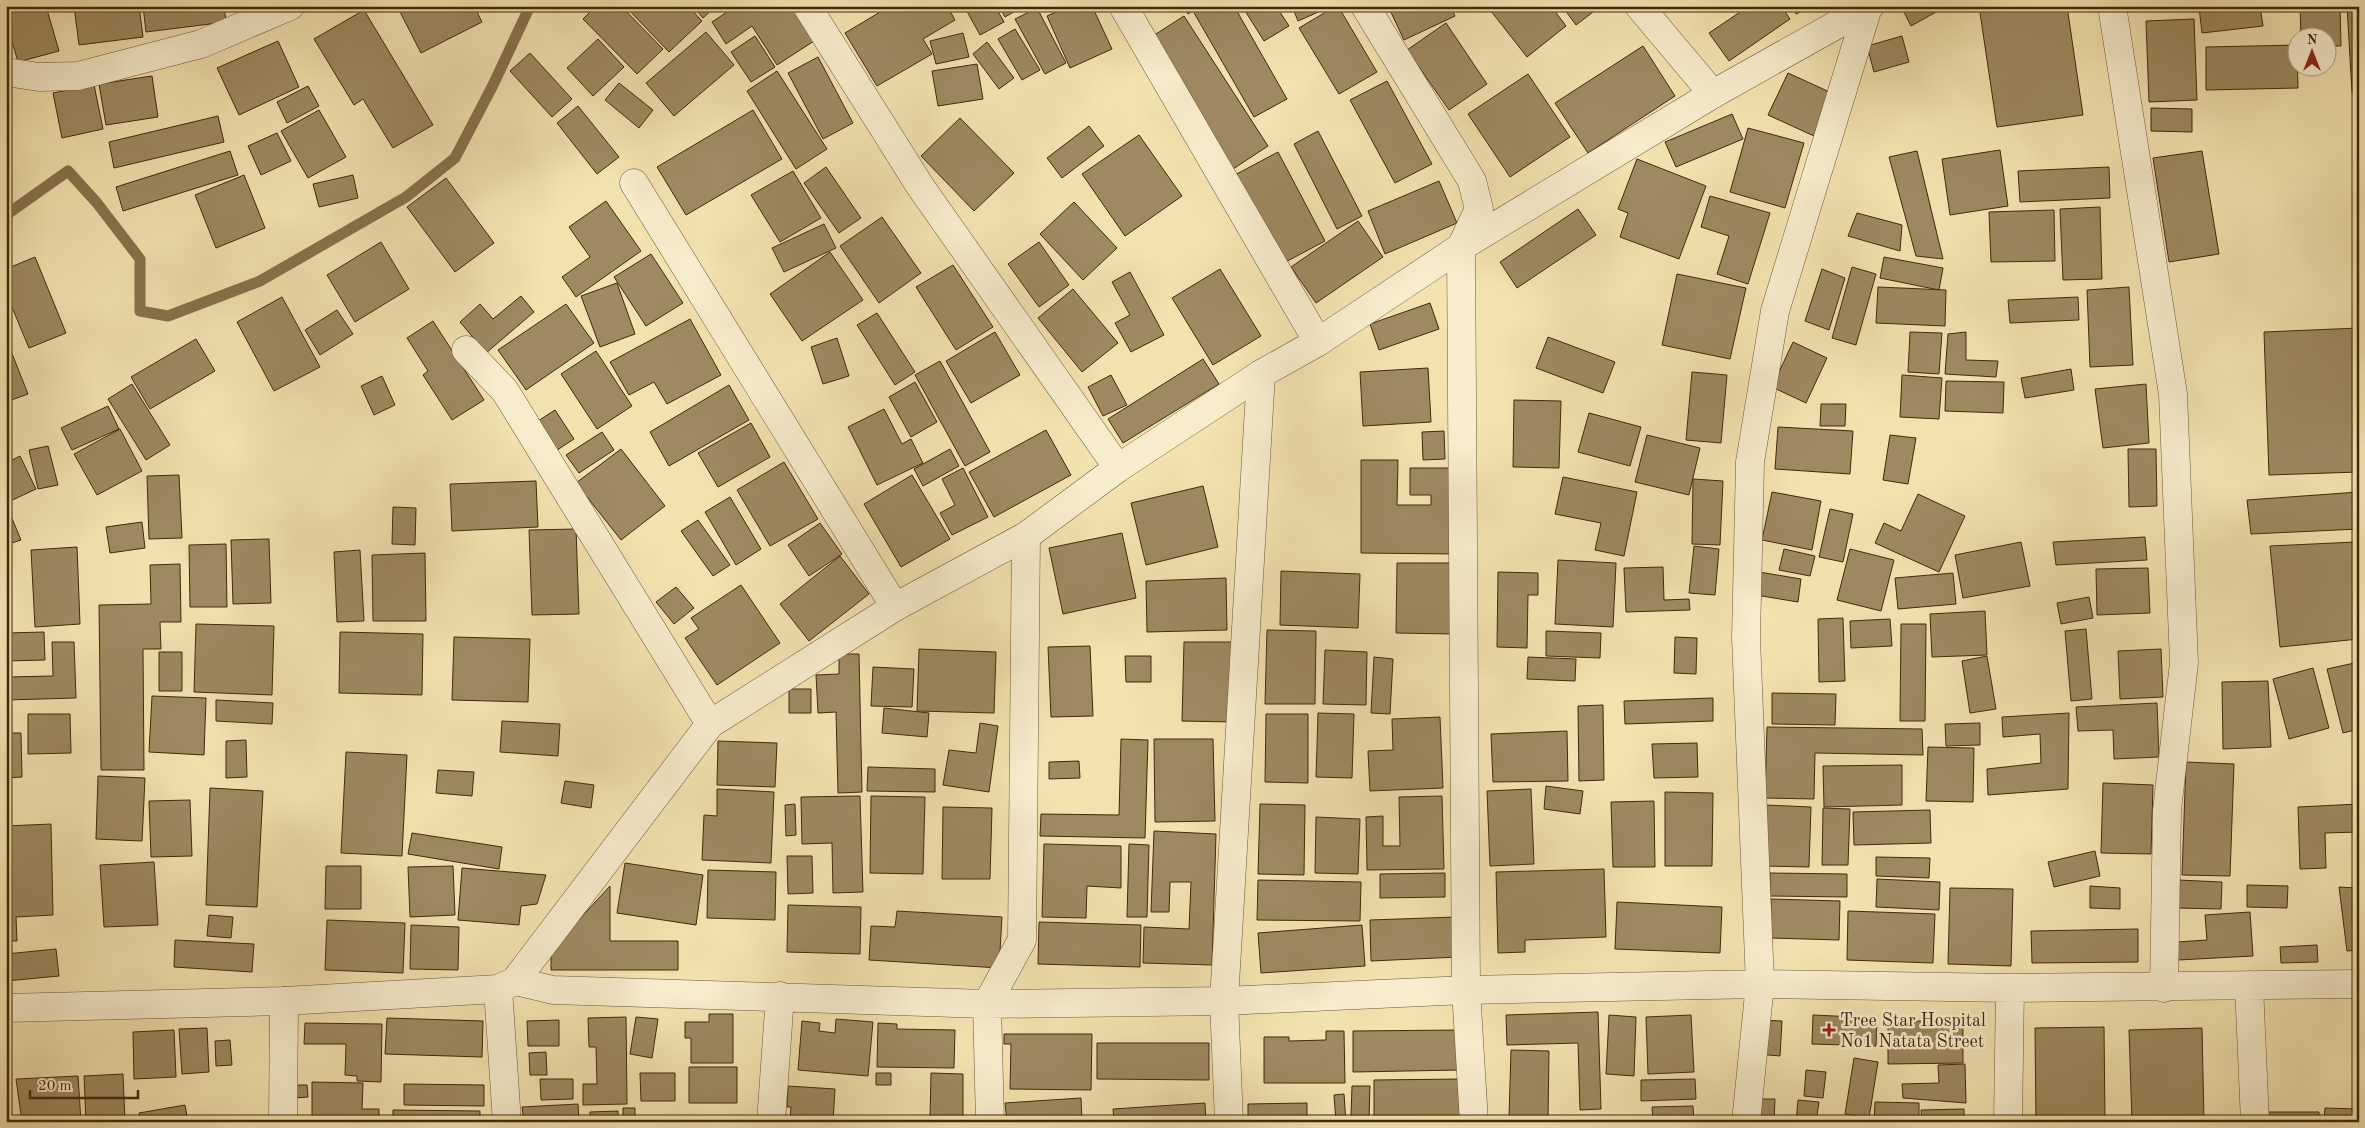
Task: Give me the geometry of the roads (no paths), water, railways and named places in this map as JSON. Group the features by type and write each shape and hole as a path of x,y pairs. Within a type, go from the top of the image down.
{"street":[{"path":"6,72 39,77 78,76 201,44 290,6"},
{"path":"807,6 920,186 1118,468"},
{"path":"1123,6 1318,342"},
{"path":"1365,6 1472,181 1479,209 1461,247 1466,990 1474,1122"},
{"path":"1639,6 1713,94"},
{"path":"2112,6 2173,394 2184,663 2166,810 2164,988"},
{"path":"507,1122 507,985 710,724 895,607 1026,536 1118,468 1261,374 1318,342 1461,247 1713,94 1869,7"},
{"path":"1746,1122 1760,984 1746,638 1750,462 1775,312 1869,7"},
{"path":"634,182 895,607"},
{"path":"466,350 506,391 710,724"},
{"path":"1229,1122 1224,1001 1261,374"},
{"path":"990,1122 987,1004 1022,940 1026,536"},
{"path":"6,1008 284,1001 507,985 553,990 987,1004 1224,1001 1466,990 1760,984 2010,988 2164,988 2359,984"},
{"path":"2249,985 2255,1122"},
{"path":"2008,1122 2010,988"},
{"path":"771,1122 780,996"},
{"path":"283,1122 284,1001"}],"waterway":[{"path":"6,215 68,171 97,203 140,259 140,311 168,316 260,281 406,197 455,158 493,85 530,6"}],"place":[{"name":"Tree Star Hospital No1 Natata Street","path":"1829,1030"}]}
